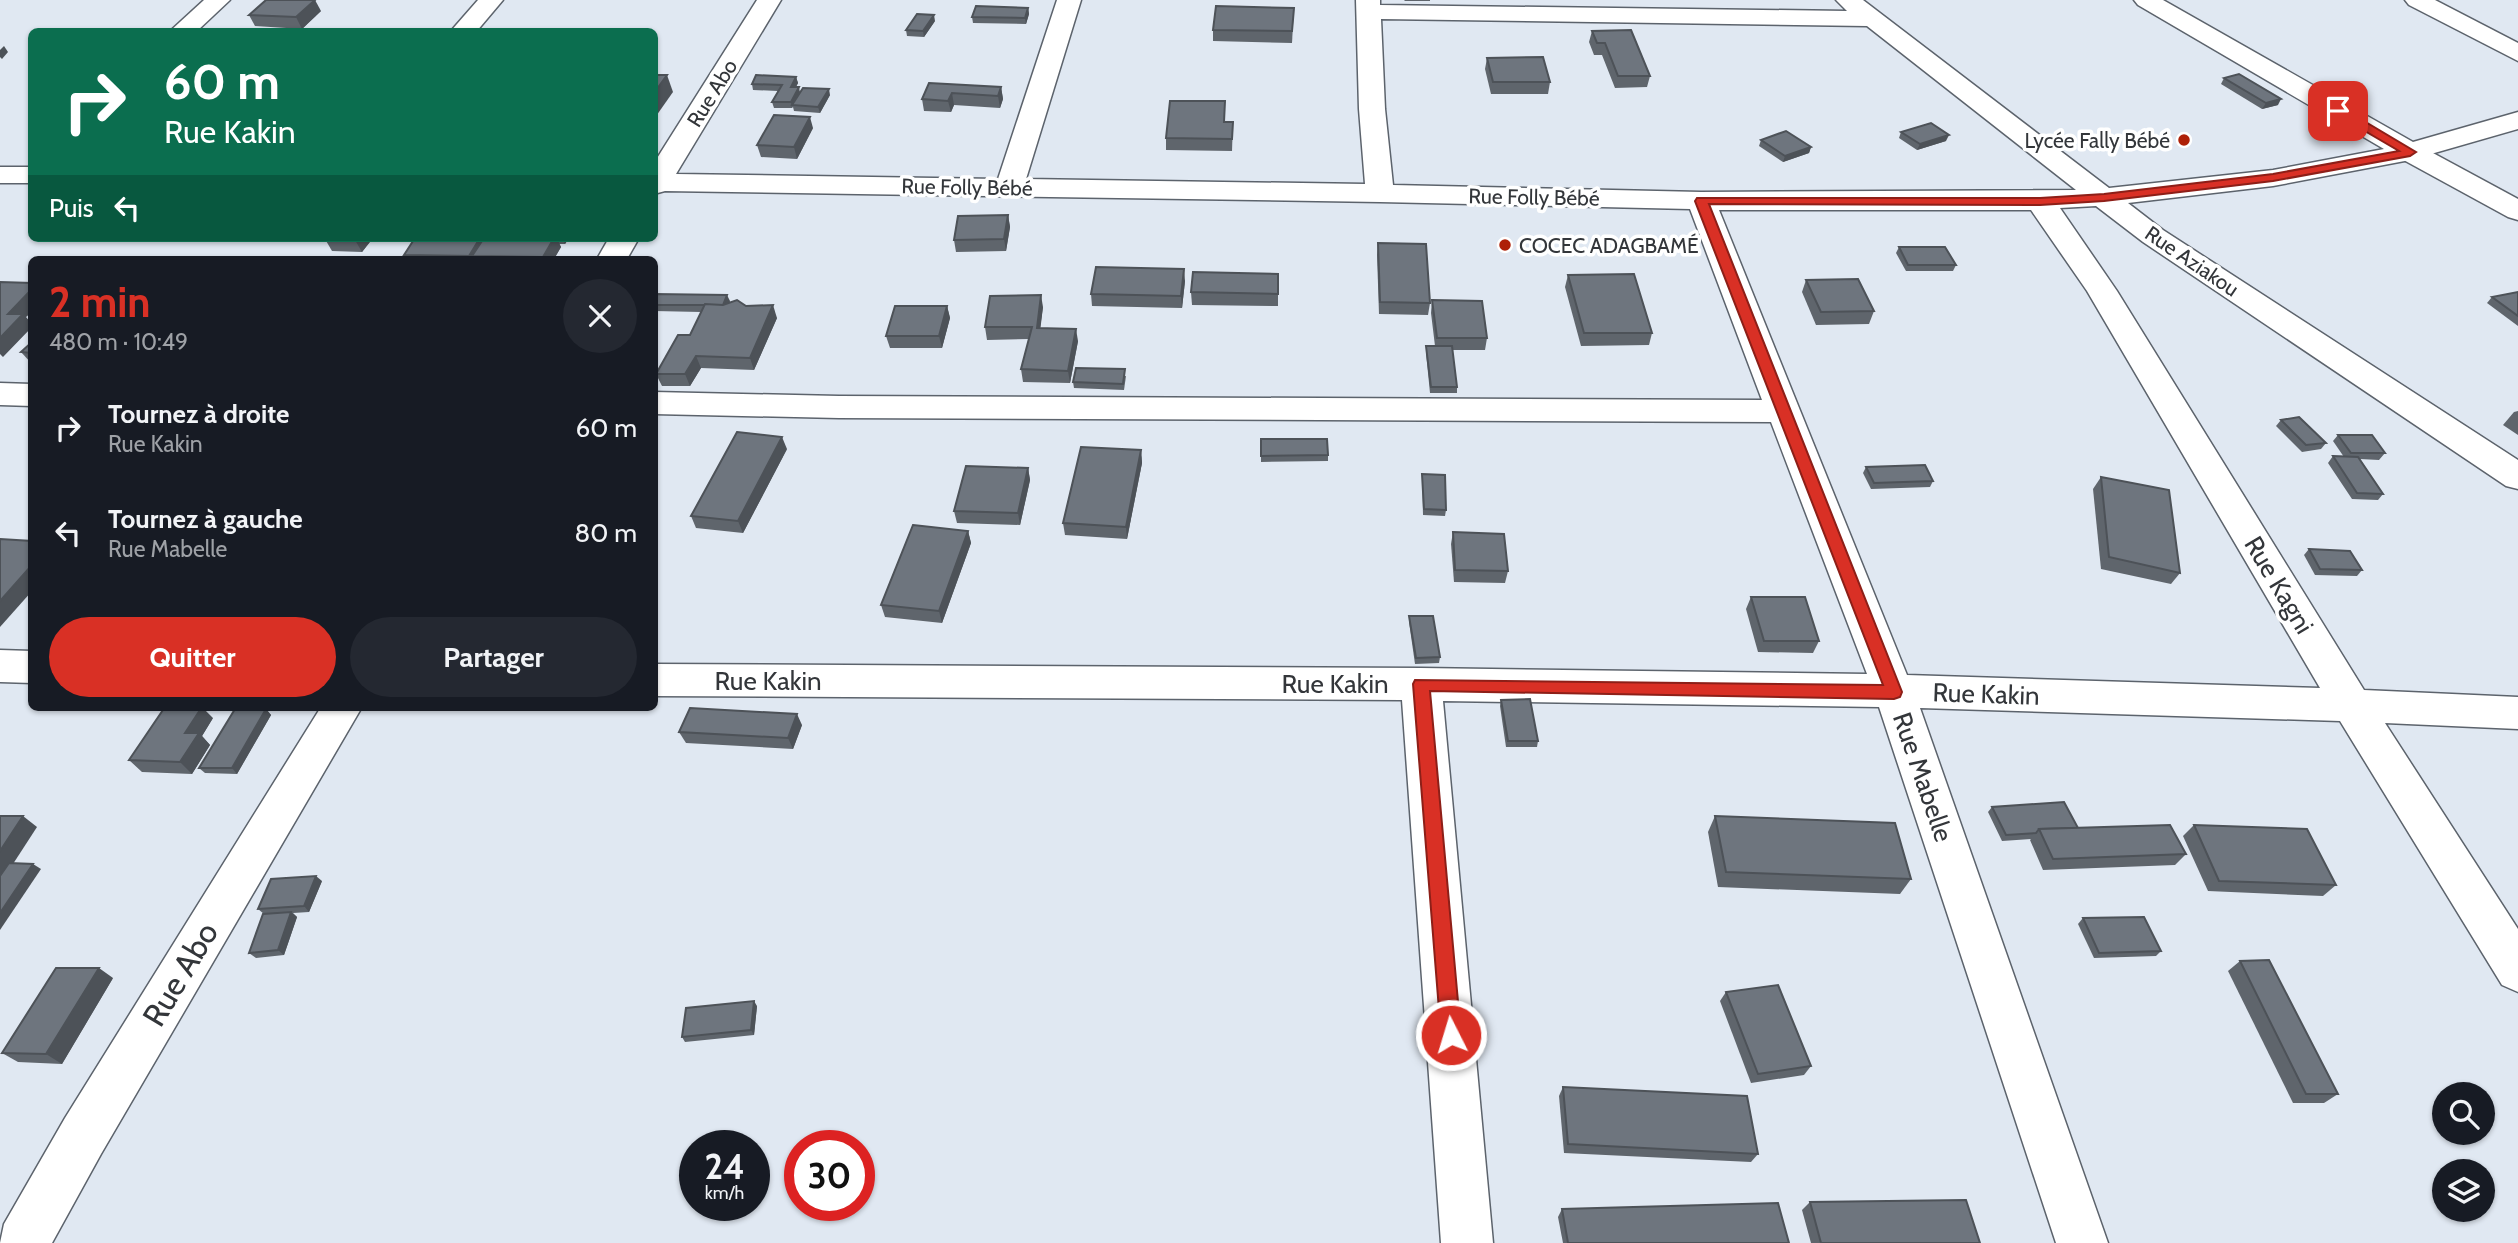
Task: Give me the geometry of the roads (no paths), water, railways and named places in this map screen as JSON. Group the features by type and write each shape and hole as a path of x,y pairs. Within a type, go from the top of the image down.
{"street":[{"path":"186,28 218,0"},
{"path":"466,28 491,0"},
{"name":"Rue Abo","path":"658,178 769,0"},
{"path":"1009,188 1069,0"},
{"name":"Rue Aziakou","path":"1848,0 2153,236 2518,477"},
{"path":"2146,0 2518,211"},
{"path":"2417,0 2439,6 2518,53"},
{"path":"1380,193 1368,6 1874,19"},
{"name":"Rue Folly Bébé","path":"658,183 1380,193 1701,201 2040,201 2104,197 2273,178 2410,152 2518,120"},
{"name":"Rue Mabelle","path":"1701,201 1894,692 2082,1243"},
{"name":"Rue Kagni","path":"2040,201 2102,291 2351,704 2518,970"},
{"path":"0,394 28,394"},
{"path":"658,403 839,407 1785,411"},
{"path":"0,666 28,667"},
{"name":"Rue Kakin","path":"658,680 1421,684 1894,692 2351,704 2518,713"},
{"path":"1421,684 1467,1243"},
{"name":"Rue Abo","path":"23,1243 83,1136 340,711"}],"place":[{"name":"Lycée Fally Bébé","path":"2184,140"},
{"name":"COCEC ADAGBAMÉ","path":"1505,245"}]}
